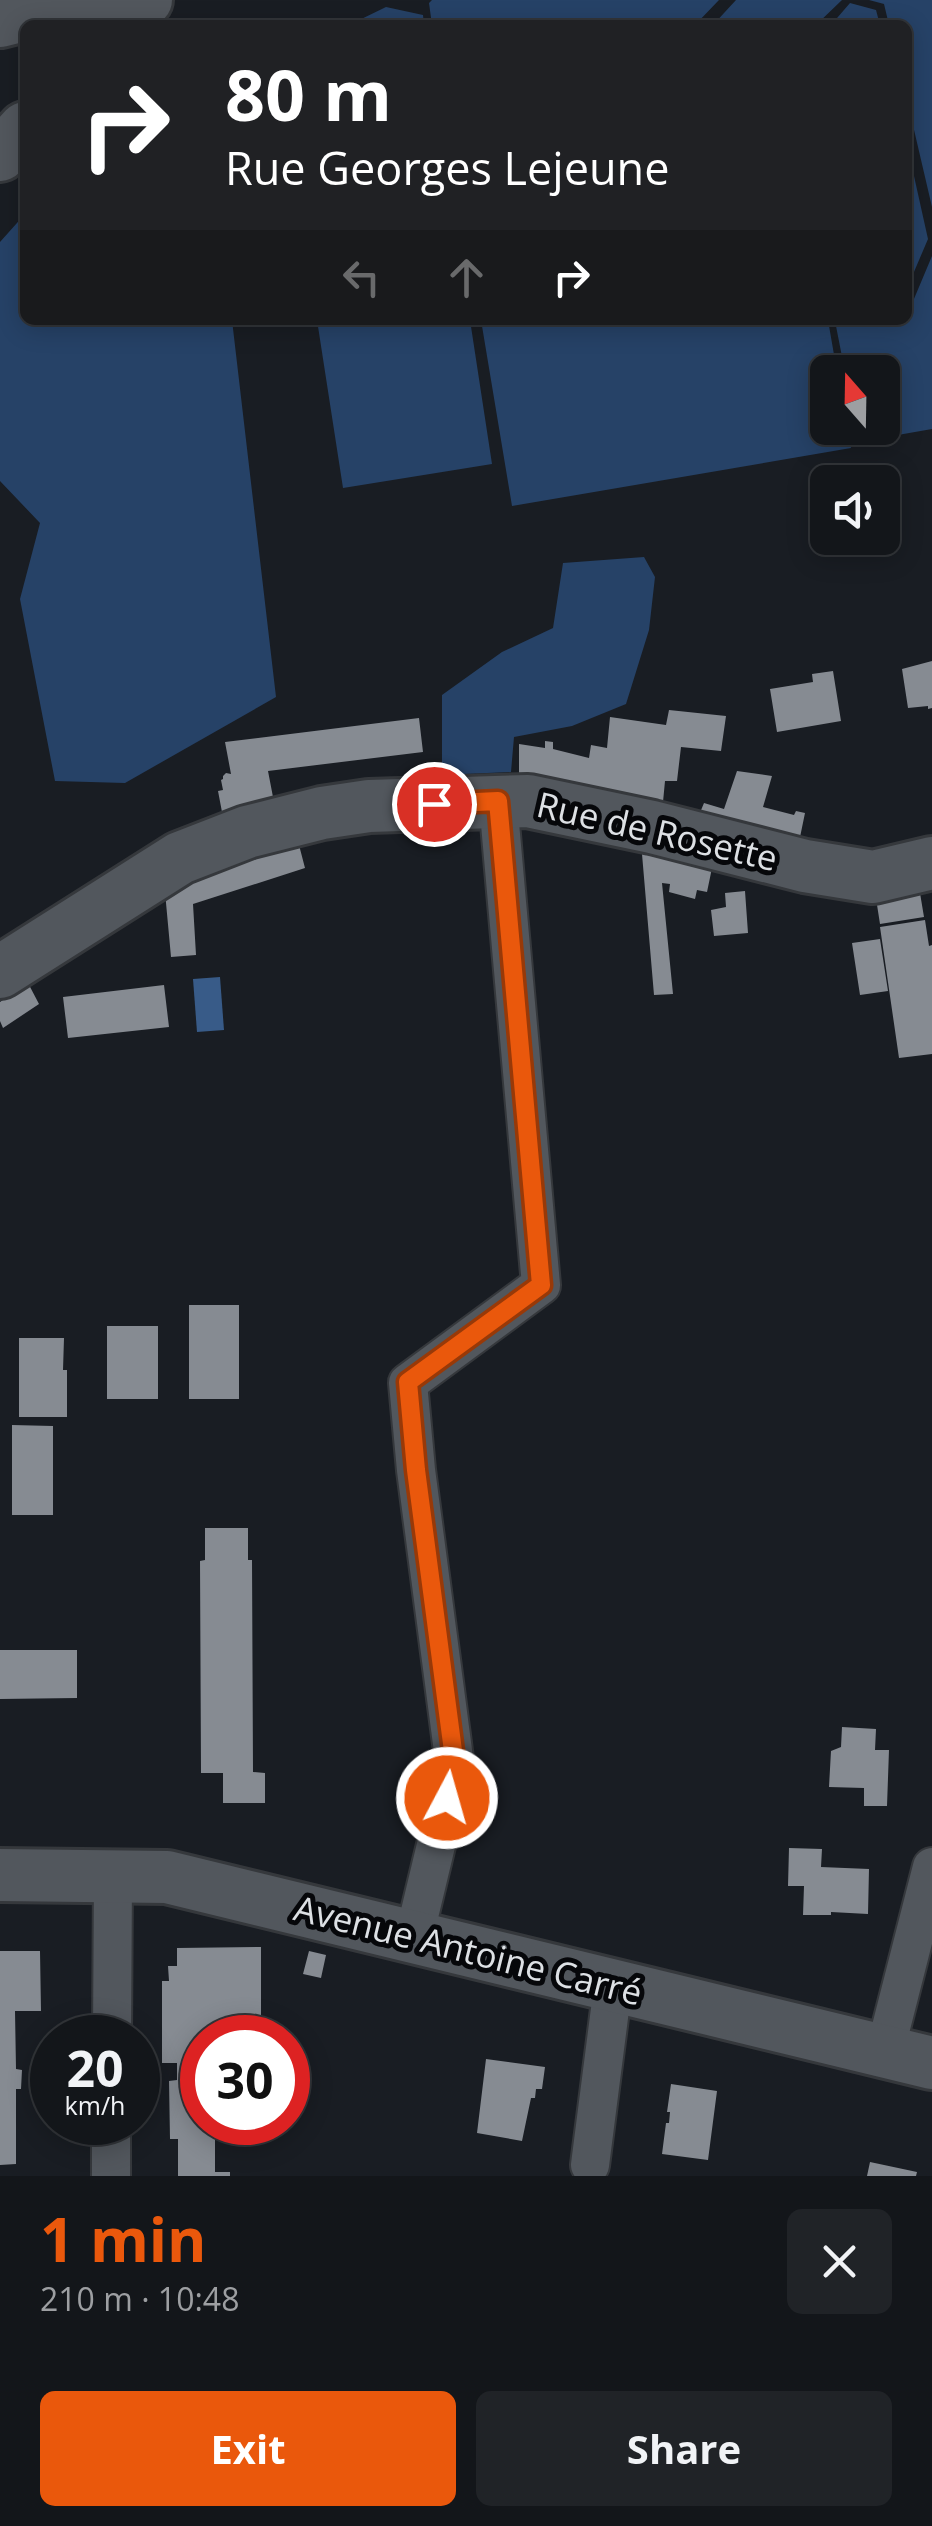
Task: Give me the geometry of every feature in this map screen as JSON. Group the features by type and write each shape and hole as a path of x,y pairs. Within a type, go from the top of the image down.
{"street":[{"path":"0,21 72,4 126,7"},
{"path":"0,155 20,133"},
{"path":"414,1938 455,1766 408,1382 541,1285 498,801"},
{"name":"Rue de Rosette","path":"0,972 180,858 247,832 322,813 370,806 528,801 806,866 874,877 932,863"},
{"path":"909,2057 932,1866"},
{"name":"Avenue Antoine Carré","path":"0,1875 166,1877 909,2057"},
{"path":"112,2015 113,1875"},
{"path":"590,2165 613,1986"},
{"path":"111,2145 111,2176"}],"shaded area":[{"path":"719,0 700,20 431,20 429,3"},
{"path":"736,0 842,0 821,20 718,20"},
{"path":"869,0 932,0 932,207 912,121 912,20 888,20 884,4"},
{"path":"850,3 876,10 879,20 835,20"},
{"path":"386,7 423,15 424,20 359,20"},
{"path":"912,167 928,239 912,277"},
{"path":"20,220 20,325 233,325 276,697 125,783 55,781 20,599 40,523 0,481 0,242"},
{"path":"932,256 932,429 900,435 900,355 842,355 836,326 912,325 912,304"},
{"path":"318,325 471,325 492,464 343,488"},
{"path":"482,325 829,325 834,355 810,355 810,445 851,448 512,506"},
{"path":"644,557 655,577 649,630 626,704 572,726 514,737 511,772 442,775 442,695 502,652 553,628 563,563"},
{"path":"220,977 224,1030 197,1032 193,979"}],"building":[{"path":"932,661 932,708 908,708 902,669"},
{"path":"833,671 841,721 777,732 770,689 813,682 812,674"},
{"path":"669,710 726,716 721,751 681,747 677,781 665,781 663,802 519,779 519,744 545,748 545,741 553,742 553,749 589,758 591,745 607,748 610,717 666,725"},
{"path":"419,718 423,752 268,771 273,797 222,812 218,791 223,790 223,776 231,774 225,742"},
{"path":"737,771 772,776 763,807 794,815 796,811 805,813 799,842 699,815 704,803 724,809"},
{"path":"299,845 305,868 193,904 196,955 171,957 165,892 189,879"},
{"path":"642,854 712,868 707,892 697,890 695,899 669,892 670,884 662,883 673,994 654,995"},
{"path":"919,887 924,917 880,924 875,892"},
{"path":"745,891 748,933 714,936 711,910 726,907 725,893"},
{"path":"925,920 929,946 932,945 932,1054 899,1058 880,927"},
{"path":"880,939 888,991 860,995 852,943"},
{"path":"28,983 39,1004 3,1028 0,1002"},
{"path":"164,985 169,1027 68,1038 63,997"},
{"path":"189,1305 239,1305 239,1399 189,1399"},
{"path":"107,1326 158,1326 158,1399 107,1399"},
{"path":"19,1338 64,1338 67,1417 19,1417"},
{"path":"12,1425 53,1426 53,1515 12,1515"},
{"path":"205,1528 248,1528 248,1560 252,1560 253,1772 265,1773 265,1803 223,1803 223,1773 201,1773 200,1561 205,1560"},
{"path":"0,1650 77,1650 77,1698 0,1699"},
{"path":"842,1727 876,1729 875,1750 889,1750 887,1806 864,1806 864,1788 829,1787 831,1751 841,1747"},
{"path":"789,1848 822,1849 821,1867 869,1869 868,1914 803,1915 804,1886 788,1886"},
{"path":"261,1947 261,2015 180,2015 180,2145 215,2145 215,2172 230,2172 230,2176 178,2176 178,2139 170,2139 169,2081 177,2080 177,2063 162,2063 162,1981 169,1981 168,1966 177,1966 177,1948"},
{"path":"0,1951 40,1951 41,2011 15,2011 16,2069 22,2070 21,2089 16,2089 16,2164 0,2165"},
{"path":"309,1951 326,1955 321,1978 303,1974"},
{"path":"486,2059 545,2067 542,2089 536,2089 535,2098 531,2098 522,2141 477,2133"},
{"path":"671,2084 717,2091 708,2160 662,2154"},
{"path":"870,2162 917,2172 916,2176 867,2176"}],"route":[{"path":"434,804 498,801 541,1285 408,1382 455,1766 447,1798"}]}
